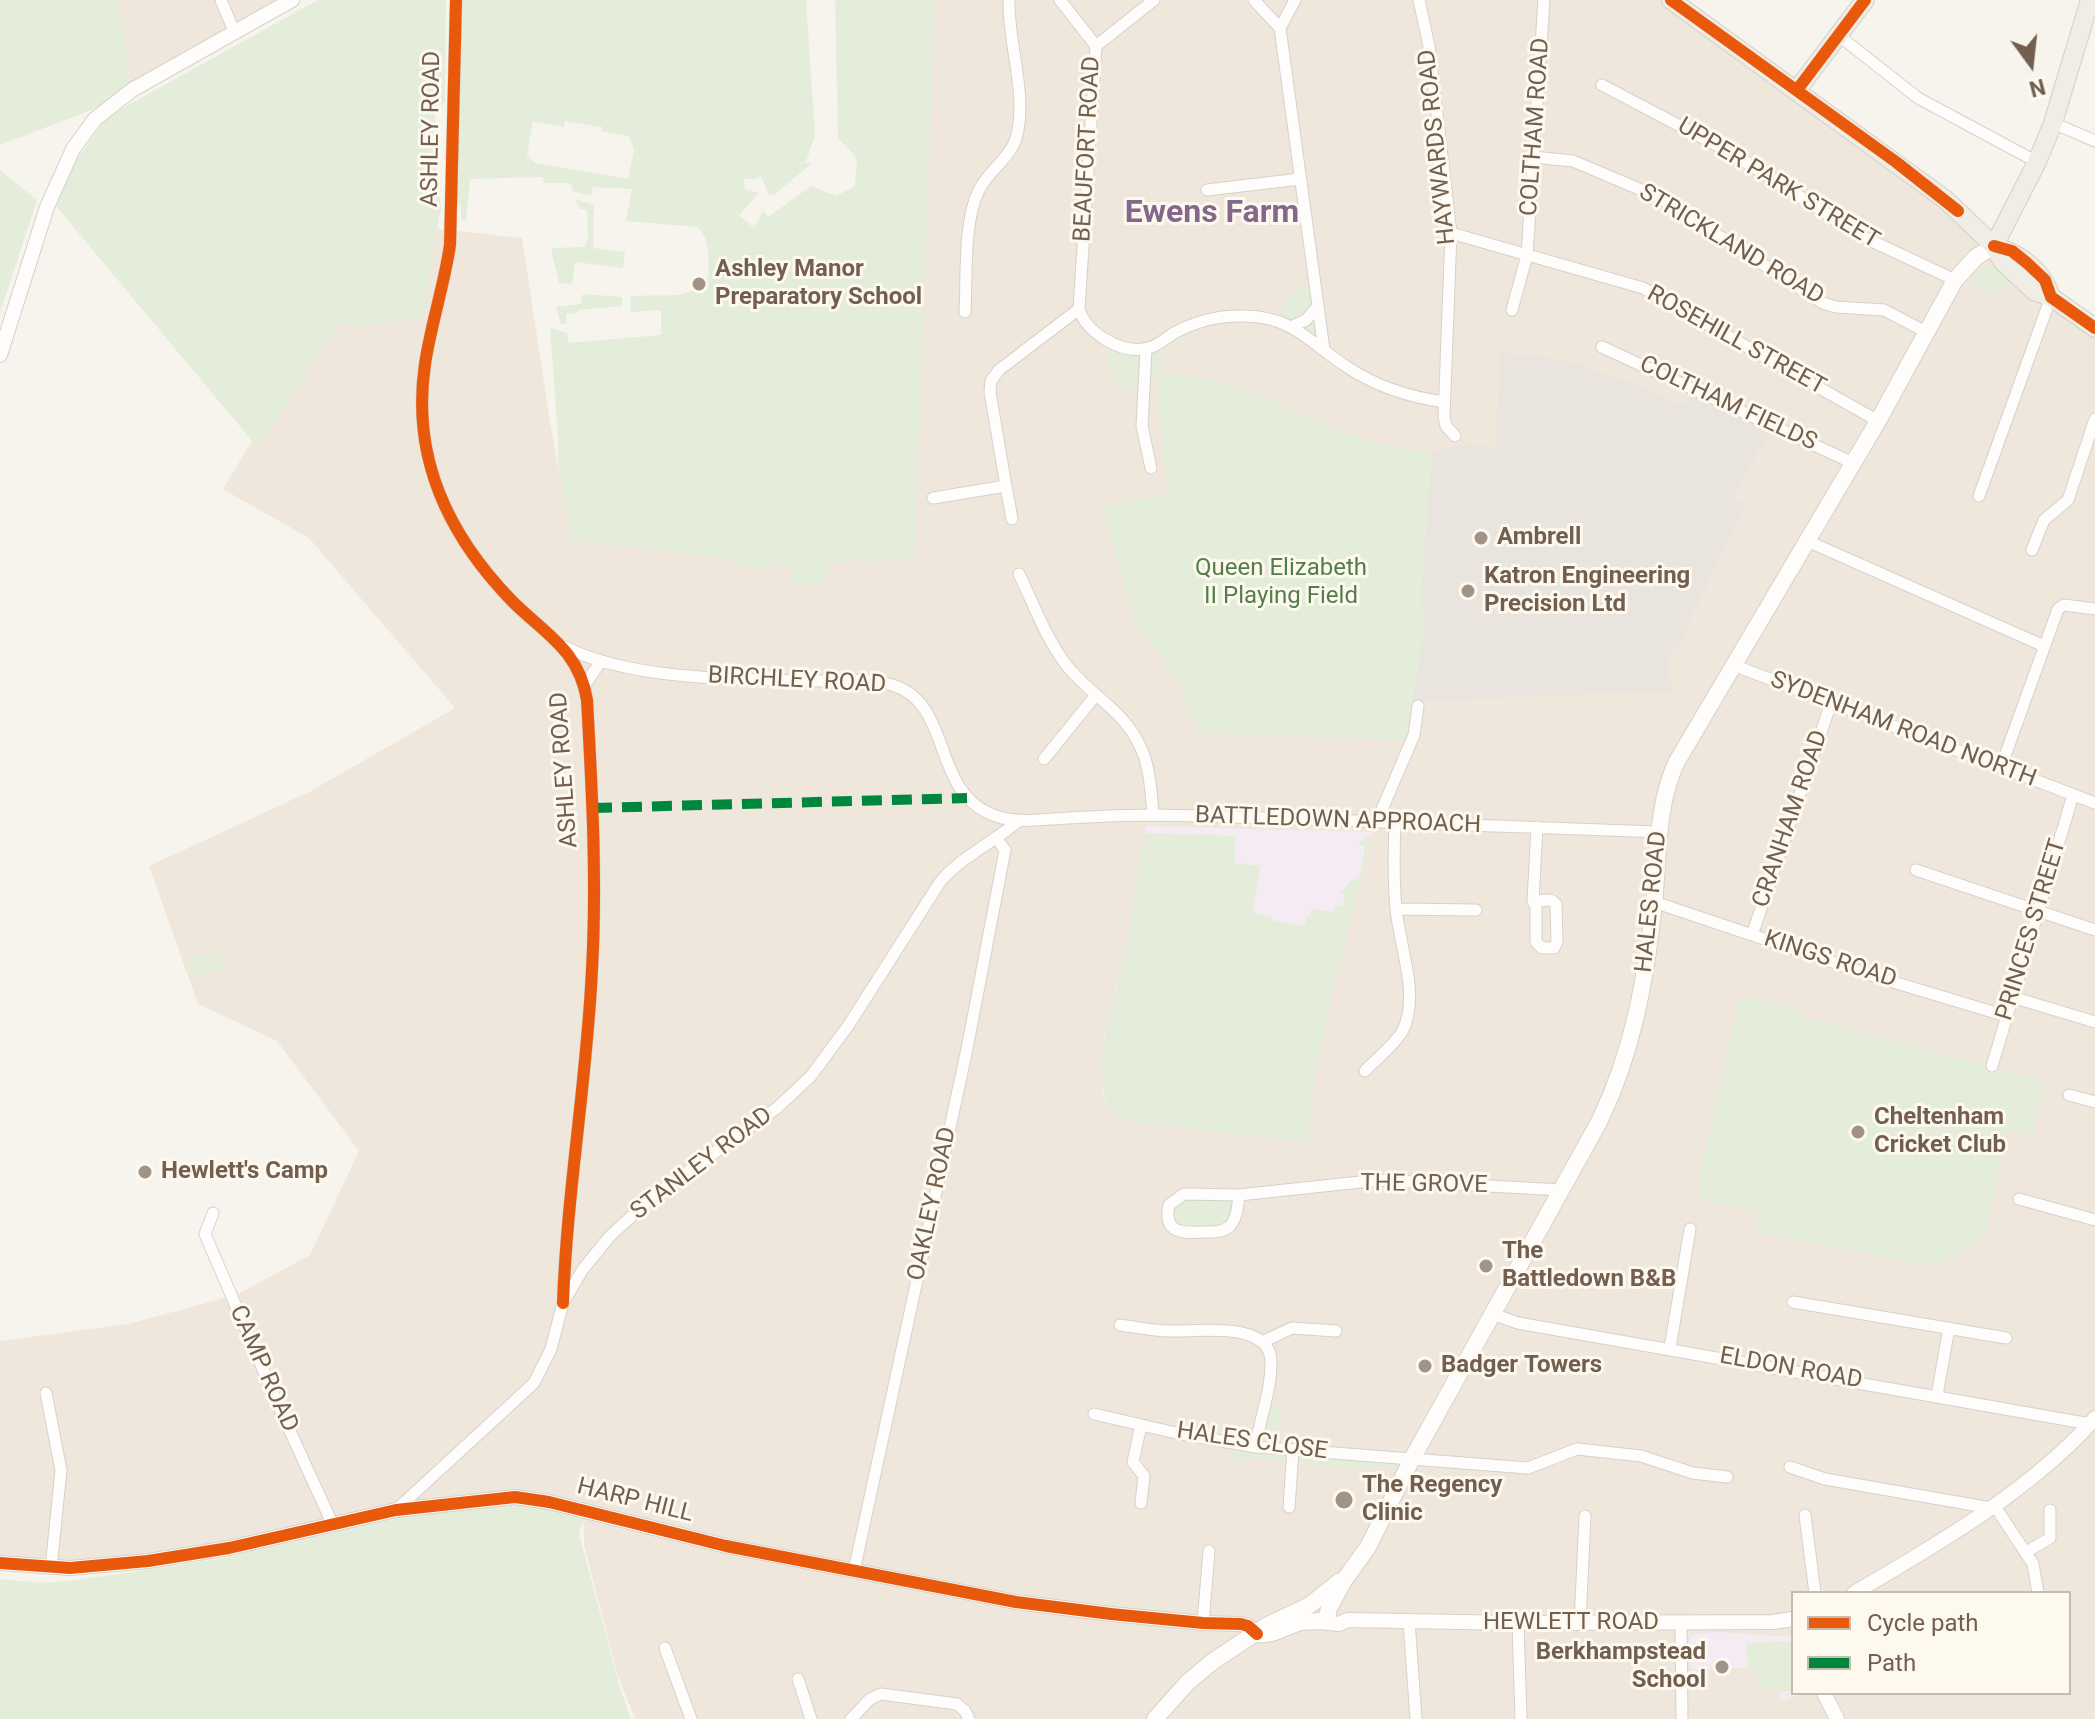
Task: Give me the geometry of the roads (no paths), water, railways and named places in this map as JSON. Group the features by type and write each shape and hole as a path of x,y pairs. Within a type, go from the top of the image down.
{"highway":[{"path":"1671,0 1946,200 1994,246 2003,262 2034,291 2051,297 2095,328"},
{"path":"1797,90 1865,0"},
{"path":"1994,246 2037,162 2053,123 2090,0"}],"main road":[{"name":"HALES ROAD","path":"1320,1611 1368,1547 1412,1459 1607,1106 1626,1056 1642,993 1662,804 1676,763 1878,421 1955,280 1976,257 1994,246"},
{"path":"1155,1719 1199,1672 1266,1626 1320,1611"}],"street":[{"path":"221,0 234,31"},
{"path":"0,355 47,207 73,149 84,133 107,108 132,90 292,0"},
{"name":"ASHLEY ROAD","path":"456,0 451,231 445,281 423,377 425,448 436,489 464,541 508,597 564,647 585,685 594,868 592,970 563,1303"},
{"path":"965,312 972,207 980,188 1013,145 1018,130 1009,0"},
{"name":"BEAUFORT ROAD","path":"1060,0 1096,46 1079,309"},
{"path":"1096,46 1154,0"},
{"path":"1254,0 1280,28 1324,350"},
{"path":"1280,28 1295,0"},
{"name":"HAYWARDS ROAD","path":"1419,0 1429,46 1451,233 1444,402 1445,421 1455,436"},
{"name":"COLTHAM ROAD","path":"1512,310 1527,255 1544,0"},
{"path":"1838,35 1918,98 2037,162"},
{"name":"UPPER PARK STREET","path":"1602,85 1735,155 1861,236 1955,280"},
{"path":"2053,123 2095,141"},
{"name":"STRICKLAND ROAD","path":"1533,157 1573,161 1658,197 1823,303 1836,307 1884,310 1926,332"},
{"path":"1207,190 1300,179"},
{"name":"ROSEHILL STREET","path":"1451,233 1643,288 1878,421"},
{"path":"1979,496 2051,297"},
{"path":"1293,326 1306,320 1317,307"},
{"path":"1012,519 990,392 991,381 999,370 1079,309 1085,323 1096,334 1127,348 1146,349 1186,327 1219,317 1255,316 1293,326 1358,374 1383,386 1410,396 1444,402"},
{"name":"COLTHAM FIELDS","path":"1602,347 1853,463"},
{"path":"1146,349 1142,426 1151,468"},
{"path":"2032,550 2044,520 2068,500 2095,419"},
{"path":"933,498 1006,486"},
{"path":"1805,540 2044,646"},
{"path":"1019,574 1059,654 1138,739 1150,774 1153,815"},
{"path":"2001,767 2060,607 2095,609"},
{"name":"BIRCHLEY ROAD","path":"564,647 601,661 686,674 878,682 900,687 926,711 953,779 962,793 990,814 1018,821"},
{"path":"585,685 601,661"},
{"name":"SYDENHAM ROAD NORTH","path":"1733,665 2095,803"},
{"path":"1044,759 1096,695"},
{"name":"CRANHAM ROAD","path":"1752,935 1831,703"},
{"path":"1377,821 1414,735 1418,706"},
{"name":"PRINCES STREET","path":"1992,1066 2073,795"},
{"name":"BATTLEDOWN APPROACH","path":"1018,821 1153,815 1659,832"},
{"name":"STANLEY ROAD","path":"396,1510 534,1383 551,1349 563,1303 581,1273 610,1236 631,1215 777,1108 811,1076 848,1026 940,882 967,856 997,839 1018,821"},
{"path":"1365,1071 1398,1037 1407,1016 1409,973 1400,942 1396,909 1395,821"},
{"path":"1533,901 1537,827"},
{"name":"OAKLEY ROAD","path":"854,1571 970,1036 1005,850 997,839"},
{"path":"1916,870 2095,930"},
{"name":"KINGS ROAD","path":"1654,902 1880,978 2006,1016"},
{"path":"1396,909 1476,910"},
{"path":"2012,997 2095,1022"},
{"path":"2069,1095 2095,1102"},
{"name":"THE GROVE","path":"1239,1195 1234,1220 1222,1231 1183,1233 1169,1221 1169,1205 1180,1195 1239,1195 1379,1180 1562,1190"},
{"path":"2019,1199 2095,1220"},
{"name":"CAMP ROAD","path":"213,1213 205,1234 332,1523"},
{"path":"1670,1348 1690,1229"},
{"path":"564,1268 581,1273"},
{"path":"1793,1302 2006,1338"},
{"path":"1133,1327 1135,1313"},
{"name":"ELDON ROAD","path":"1492,1314 1518,1323 2092,1421"},
{"path":"1120,1325 1164,1331 1236,1332 1249,1334 1262,1342 1271,1360 1256,1447"},
{"path":"1262,1342 1292,1328 1336,1331"},
{"path":"1937,1395 1949,1328"},
{"path":"46,1393 61,1470 51,1568"},
{"name":"HALES CLOSE","path":"1094,1414 1256,1447 1528,1468 1577,1449 1641,1456 1693,1473 1727,1477"},
{"path":"1857,1591 1992,1507 2092,1421"},
{"path":"1141,1425 1133,1462 1145,1478 1141,1503"},
{"path":"1289,1507 1293,1450"},
{"path":"1790,1467 1825,1479 1992,1507 2026,1552 2035,1569 2038,1591"},
{"name":"HARP HILL","path":"0,1563 51,1568 108,1566 189,1555 396,1510 496,1497 526,1498 653,1530 1016,1602 1203,1623 1241,1624 1257,1634"},
{"path":"2026,1552 2050,1538 2050,1510"},
{"path":"1805,1515 1815,1591"},
{"path":"1580,1623 1585,1516"},
{"path":"1203,1623 1209,1551"},
{"name":"HEWLETT ROAD","path":"1320,1611 1348,1620 1518,1623 1791,1619"},
{"path":"1409,1621 1416,1719"},
{"path":"1518,1623 1521,1719"},
{"path":"1681,1623 1682,1719"},
{"path":"665,1648 691,1719"},
{"path":"798,1679 811,1719"},
{"path":"851,1719 870,1699 881,1694 957,1704 969,1719"},
{"path":"1825,1695 1837,1719"}],"place":[{"name":"Ashley Manor Preparatory School","path":"699,284"},
{"name":"Ambrell","path":"1481,538"},
{"name":"Katron Engineering Precision Ltd","path":"1468,591"},
{"name":"Cheltenham Cricket Club","path":"1858,1132"},
{"name":"Hewlett's Camp","path":"145,1172"},
{"name":"The Battledown B&B","path":"1486,1266"},
{"name":"Badger Towers","path":"1425,1366"},
{"name":"The Regency Clinic","path":"1344,1500"},
{"name":"Berkhampstead School","path":"1722,1667"}],"district":[{"name":"Ewens Farm","path":"1212,214"}],"park label":[{"name":"Queen Elizabeth II Playing Field","path":"1281,583"}]}
